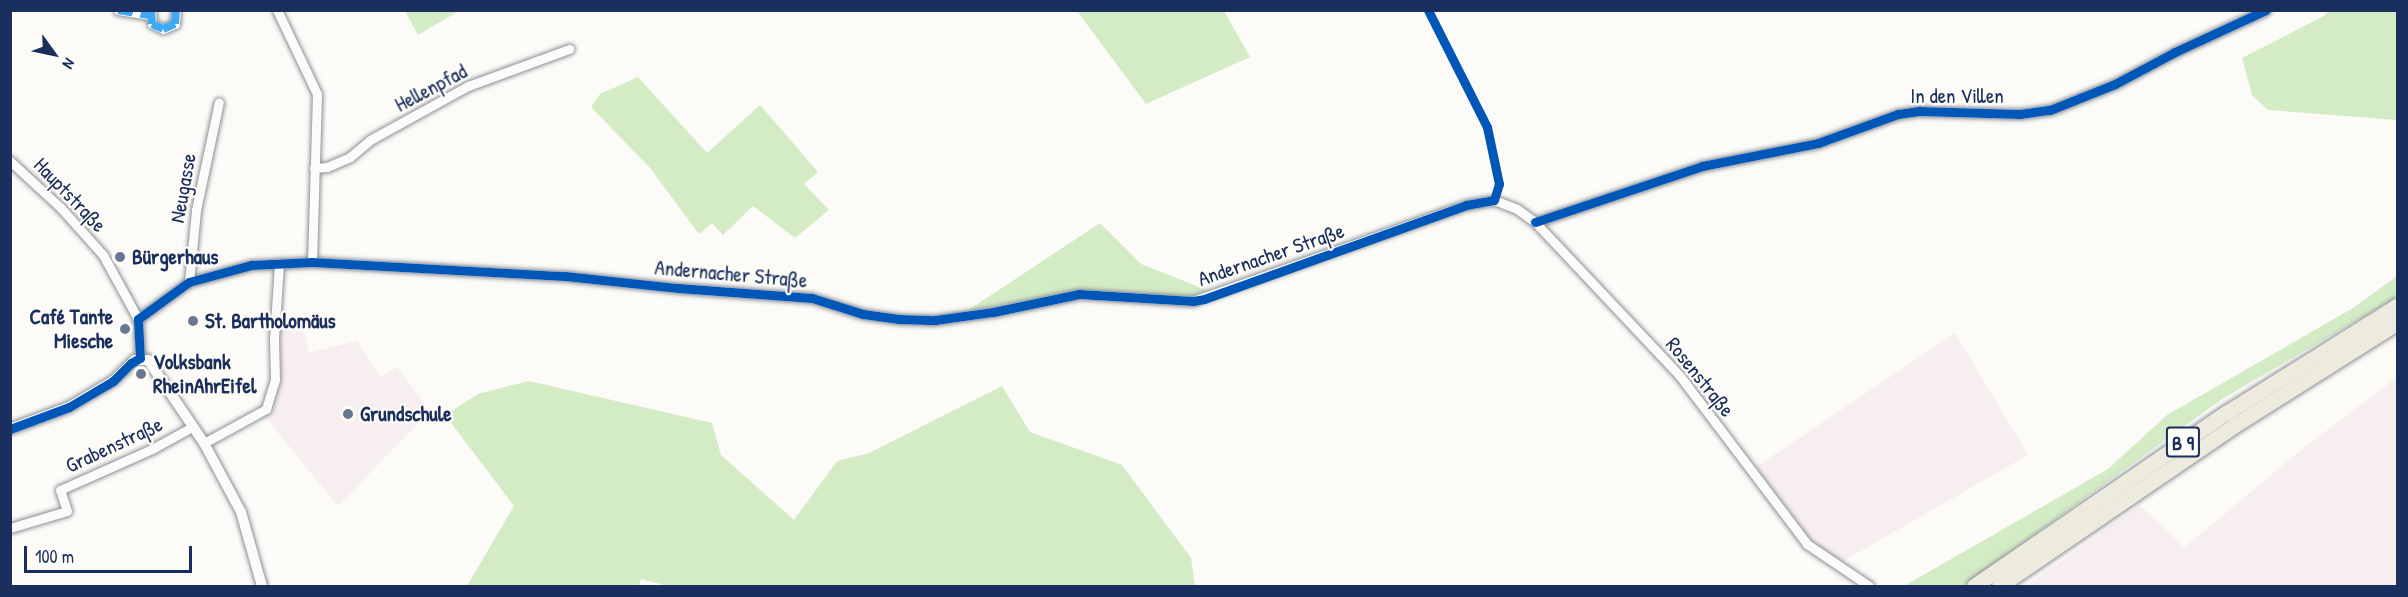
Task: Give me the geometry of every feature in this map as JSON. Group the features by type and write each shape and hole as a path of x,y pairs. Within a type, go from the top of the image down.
{"highway":[{"name":"B 9","path":"1974,586 2226,413 2397,305"},
{"name":"B 9","path":"1999,586 2235,425 2397,322"}],"street":[{"path":"118,10 151,13 155,27 168,29 177,20 176,10"},
{"path":"277,10 317,94 312,262"},
{"name":"In den Villen","path":"1535,222 1702,166 1818,143 1898,114 1919,111 2020,114 2050,110 2115,84 2223,28 2266,10"},
{"name":"Hellenpfad","path":"314,168 327,167 350,157 370,140 468,86 570,48"},
{"name":"Neugasse","path":"189,282 196,210 219,102"},
{"name":"Hauptstraße","path":"11,163 61,208 102,255 138,319"},
{"name":"Rosenstraße","path":"1494,200 1517,209 1535,222 1680,376 1807,544 1869,586"},
{"name":"Andernacher Straße","path":"138,319 189,282 251,265 312,262 565,276 678,288 812,298 863,314 935,320 1032,306 1079,294 1193,301 1466,205 1494,200"},
{"path":"204,443 266,409 275,380 274,339 279,263"},
{"path":"138,319 140,358"},
{"path":"10,429 69,407 113,381 135,360 140,358 152,363 204,443 241,512 262,586"},
{"name":"Grabenstraße","path":"10,528 68,511 60,490 152,449 192,427"}],"shaded area":[{"name":"Grundschule","path":"302,325 309,353 357,341 381,378 396,366 430,411 338,506 265,417 273,411 281,384 279,332"},
{"path":"1955,333 2028,455 1840,563 1810,539 1756,467"},
{"path":"2397,377 2397,586 2026,586 2140,505 2184,548 2296,454"}],"green space":[{"path":"405,11 459,11 418,35"},
{"path":"1077,11 1224,11 1250,57 1146,104"},
{"path":"2328,11 2397,11 2397,120 2268,110 2252,95 2242,58 2324,16"},
{"path":"638,77 707,153 760,105 818,172 804,184 829,210 795,238 753,206 723,235 712,223 699,234 650,168 591,107 600,94"},
{"path":"1100,223 1141,264 1207,290 1190,297 1078,291 967,311"},
{"path":"2397,276 2397,297 2222,399 1963,586 1904,586 2108,469 2167,415 2353,308"},
{"path":"529,381 712,423 721,455 794,520 837,461 869,453 1002,386 1030,432 1122,465 1191,558 1195,586 668,586 641,579 639,586 467,586 514,506 445,415 478,394"}],"marked path":[{"path":"118,10 150,15"},
{"path":"151,10 152,24 163,29 175,24 176,10"}],"cycle path":[{"path":"10,429 69,407 113,381 131,363 140,358 138,319 189,282 251,265 312,262 565,276 678,288 812,298 863,314 899,319 935,320 993,312 1079,294 1193,301 1204,299 1466,205 1494,200 1499,184 1487,127 1428,10"},
{"path":"1535,222 1702,166 1818,143 1898,114 1919,111 2020,114 2050,110 2115,84 2175,52 2266,10"}],"place":[{"name":"Bürgerhaus","path":"120,257"},
{"name":"St. Bartholomäus","path":"193,321"},
{"name":"Café Tante Miesche","path":"125,329"},
{"name":"Volksbank RheinAhrEifel","path":"141,374"},
{"name":"Grundschule","path":"348,414"}]}
